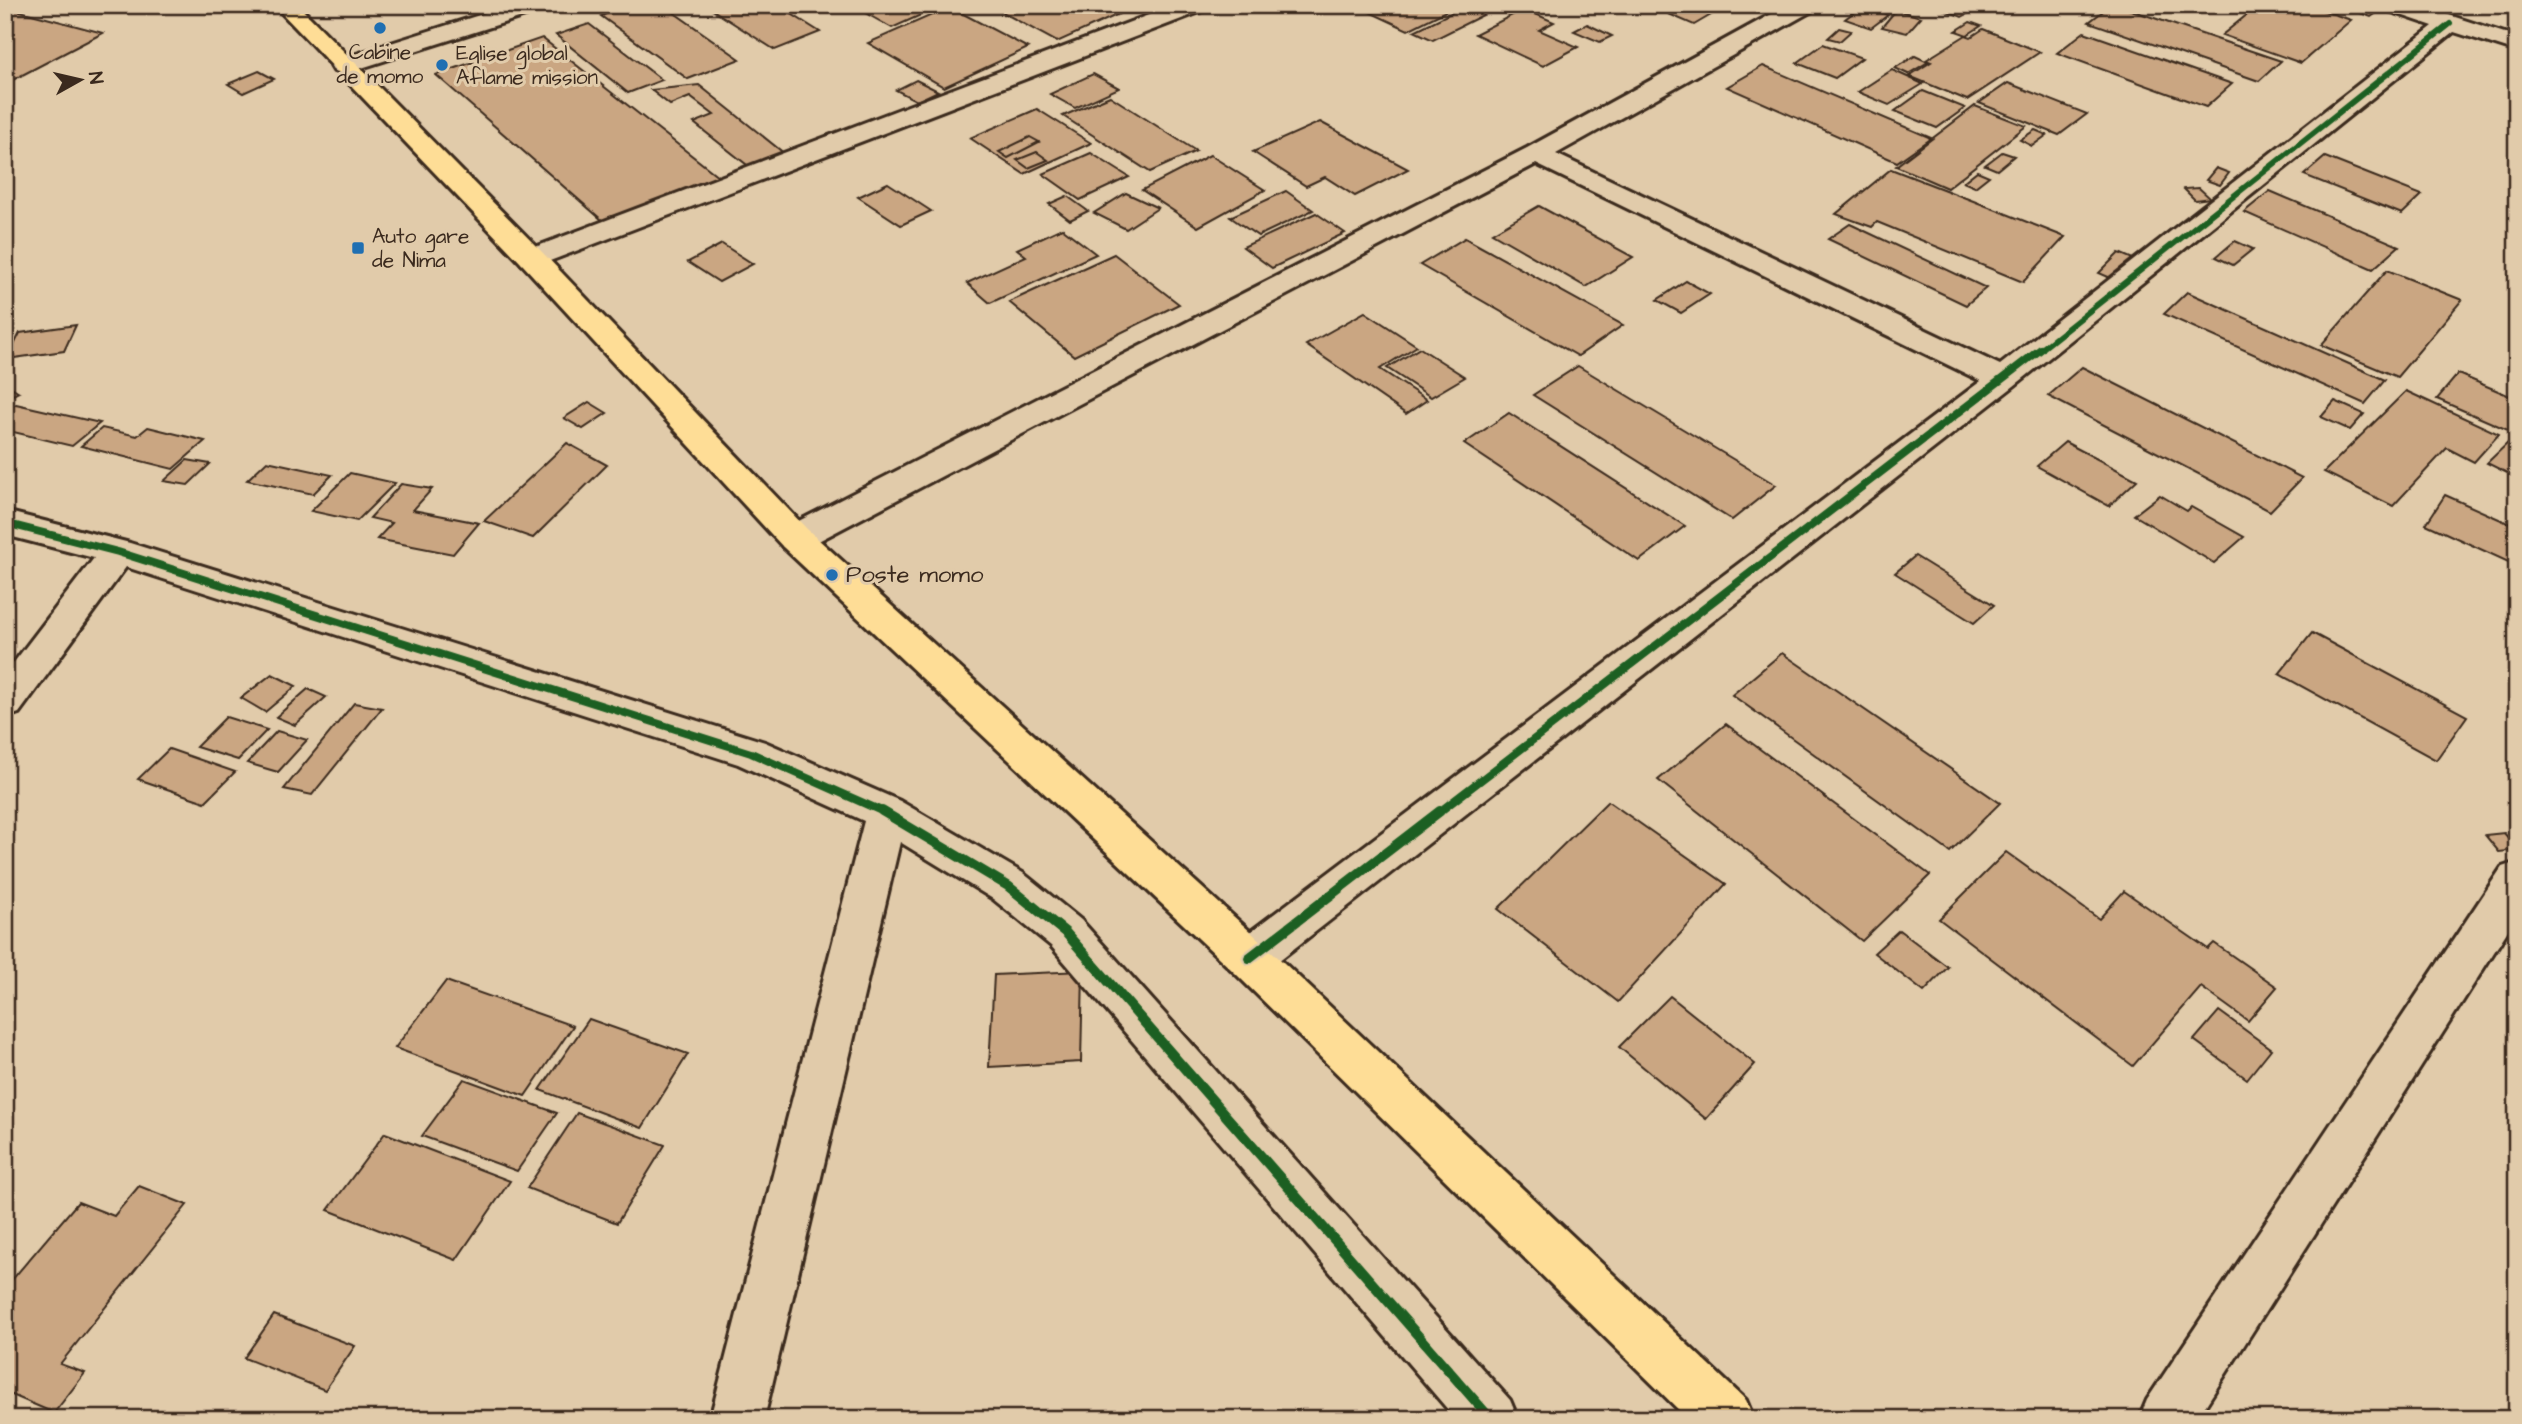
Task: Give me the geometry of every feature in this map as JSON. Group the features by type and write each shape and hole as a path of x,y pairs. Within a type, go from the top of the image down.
{"main road":[{"path":"285,5 532,258 795,538 1250,958 1727,1419"}],"street":[{"path":"343,66 536,5"},
{"path":"532,258 1197,5"},
{"path":"795,538 1536,155 1806,5"},
{"path":"2394,5 2517,45"},
{"path":"1250,958 2003,379 2450,24"},
{"path":"1536,155 2003,379"},
{"path":"5,523 118,552 751,753 886,813 1008,886 1066,933 1491,1419"},
{"path":"5,703 118,552"},
{"path":"737,1419 886,813"},
{"path":"2166,1419 2517,880"}],"building":[{"path":"630,5 663,5 740,59 688,79 601,16"},
{"path":"705,5 777,5 820,32 775,50"},
{"path":"889,5 943,5 892,28 867,14"},
{"path":"1018,5 1139,5 1057,42 1002,12"},
{"path":"1371,5 1458,5 1408,30 1363,9"},
{"path":"1467,5 1503,5 1433,40 1414,31"},
{"path":"1648,5 1728,5 1694,25"},
{"path":"1933,5 1966,5 1976,9 1962,17"},
{"path":"2111,5 2281,61 2259,81 2089,22"},
{"path":"2259,5 2307,5 2351,20 2301,63 2222,35"},
{"path":"2338,5 2388,5 2371,17"},
{"path":"1862,6 1888,15 1871,28 1845,19"},
{"path":"5,7 103,33 5,84"},
{"path":"950,7 1028,48 944,87 868,43"},
{"path":"1524,9 1554,22 1539,30 1578,47 1543,66 1475,34"},
{"path":"1896,10 1921,17 1907,33 1882,27"},
{"path":"1970,22 1981,26 1967,35 1956,31"},
{"path":"589,24 662,80 628,93 556,35"},
{"path":"1587,24 1612,36 1600,42 1574,31"},
{"path":"1839,28 1851,31 1840,41 1828,38"},
{"path":"1983,29 2040,52 1967,100 1909,76 1931,62 1926,60 1966,35 1971,37"},
{"path":"2084,32 2232,84 2206,107 2057,53"},
{"path":"542,38 723,180 610,227 436,75"},
{"path":"1823,44 1862,58 1835,78 1797,63"},
{"path":"1915,56 1928,62 1908,74 1895,68"},
{"path":"1763,66 1931,138 1897,162 1727,87"},
{"path":"1892,70 1923,84 1889,105 1858,92"},
{"path":"259,71 274,79 243,93 228,84"},
{"path":"1093,74 1119,88 1075,108 1050,94"},
{"path":"916,80 938,91 917,101 896,90"},
{"path":"2008,83 2087,114 2059,135 1979,103"},
{"path":"699,85 785,154 751,168 694,123 714,115 690,97 670,105 651,90"},
{"path":"1923,91 1965,108 1937,128 1895,111"},
{"path":"1110,96 1196,151 1150,172 1063,116"},
{"path":"1975,106 2026,126 1947,188 1896,166"},
{"path":"1037,109 1091,143 1024,174 970,138"},
{"path":"1320,122 1408,169 1355,196 1325,177 1306,186 1253,152"},
{"path":"2035,130 2047,135 2032,146 2020,140"},
{"path":"1030,137 1039,142 1008,158 999,152"},
{"path":"1037,152 1048,160 1028,168 1017,160"},
{"path":"2002,152 2014,156 1997,170 1985,165"},
{"path":"1091,153 1129,177 1080,200 1043,174"},
{"path":"1210,155 1265,190 1198,227 1142,190"},
{"path":"2325,157 2422,195 2402,214 2304,175"},
{"path":"2216,168 2229,173 2220,185 2206,180"},
{"path":"1891,169 2065,237 2023,282 1877,222 1872,227 1836,214"},
{"path":"1977,171 1989,176 1975,187 1963,182"},
{"path":"888,183 931,211 901,225 858,197"},
{"path":"2199,188 2210,198 2195,200 2184,189"},
{"path":"1286,191 1313,210 1258,236 1230,217"},
{"path":"2270,191 2399,246 2373,269 2244,212"},
{"path":"1126,193 1158,208 1126,229 1094,213"},
{"path":"1067,196 1088,211 1070,220 1049,204"},
{"path":"1539,206 1633,257 1586,287 1492,233"},
{"path":"1316,213 1345,233 1272,268 1243,247"},
{"path":"1850,224 1986,288 1966,305 1828,239"},
{"path":"1062,228 1096,254 990,303 967,283 1026,256 1017,249"},
{"path":"1465,238 1623,325 1578,356 1420,265"},
{"path":"2235,241 2253,249 2233,265 2216,257"},
{"path":"722,244 753,264 719,282 688,262"},
{"path":"2119,253 2140,262 2120,282 2099,273"},
{"path":"1114,254 1179,304 1074,356 1009,302"},
{"path":"2387,270 2462,300 2397,377 2321,345"},
{"path":"1686,281 1710,294 1681,313 1657,300"},
{"path":"2187,292 2385,380 2365,404 2164,314"},
{"path":"1365,312 1417,346 1380,369 1427,400 1406,414 1306,345"},
{"path":"76,325 64,351 7,359 20,333"},
{"path":"1420,348 1465,377 1431,397 1387,368"},
{"path":"1578,366 1776,485 1732,520 1533,395"},
{"path":"2082,367 2302,478 2270,511 2048,396"},
{"path":"2458,374 2517,399 2517,434 2437,399"},
{"path":"5,383 19,392 5,399"},
{"path":"2406,391 2499,434 2474,462 2447,448 2393,506 2324,472"},
{"path":"2335,401 2364,414 2350,430 2321,417"},
{"path":"589,402 607,413 583,429 564,418"},
{"path":"16,404 100,423 72,446 5,430 5,412"},
{"path":"1509,413 1685,526 1639,561 1464,444"},
{"path":"148,427 205,441 173,469 81,446 102,428 137,436"},
{"path":"2513,438 2517,440 2517,478 2487,463"},
{"path":"2065,442 2137,480 2109,506 2037,466"},
{"path":"567,443 607,465 533,538 484,521"},
{"path":"187,460 210,464 188,485 164,481"},
{"path":"267,461 332,475 313,494 247,480"},
{"path":"350,473 395,483 357,521 311,511"},
{"path":"401,484 432,489 413,510 479,523 453,554 377,539 392,523 370,518"},
{"path":"2160,495 2187,511 2191,507 2244,537 2214,563 2134,515"},
{"path":"2445,495 2517,527 2517,566 2426,524"},
{"path":"1915,556 1994,605 1974,623 1895,573"},
{"path":"2312,633 2467,716 2436,760 2279,674"},
{"path":"1782,653 2000,803 1950,852 1732,695"},
{"path":"272,674 296,686 265,712 241,698"},
{"path":"308,689 326,697 295,725 276,717"},
{"path":"354,703 382,708 312,795 284,789"},
{"path":"226,717 267,730 238,760 196,747"},
{"path":"1726,724 1930,875 1862,941 1658,780"},
{"path":"277,731 307,740 278,772 247,763"},
{"path":"169,749 235,772 205,802 138,779"},
{"path":"1608,801 1726,884 1618,1002 1498,909"},
{"path":"2504,833 2517,850 2499,852 2485,835"},
{"path":"2006,852 2099,919 2124,891 2208,949 2214,943 2277,987 2248,1021 2201,987 2133,1066 1939,919"},
{"path":"1899,930 1948,967 1924,992 1874,953"},
{"path":"1083,971 1081,1062 989,1067 994,975"},
{"path":"446,981 573,1026 525,1096 395,1048"},
{"path":"1670,996 1755,1064 1706,1119 1619,1047"},
{"path":"2219,1011 2271,1049 2247,1079 2194,1040"},
{"path":"589,1019 688,1054 642,1128 540,1090"},
{"path":"464,1079 557,1113 517,1171 422,1136"},
{"path":"577,1113 665,1145 617,1223 527,1188"},
{"path":"385,1133 510,1181 456,1260 328,1210"},
{"path":"139,1186 187,1205 60,1364 85,1373 54,1413 5,1392 5,1288 78,1202 114,1216"},
{"path":"274,1315 355,1346 325,1390 244,1358"}],"cycle path":[{"path":"1249,958 2003,379 2450,24"},
{"path":"5,523 118,552 751,753 886,813 1008,886 1066,933 1491,1419"}],"place":[{"name":"Cabine de momo","path":"380,28"},
{"name":"Eglise global Aflame mission","path":"442,65"},
{"name":"Auto gare de Nima","path":"358,248"},
{"name":"Poste momo","path":"832,575"}]}
